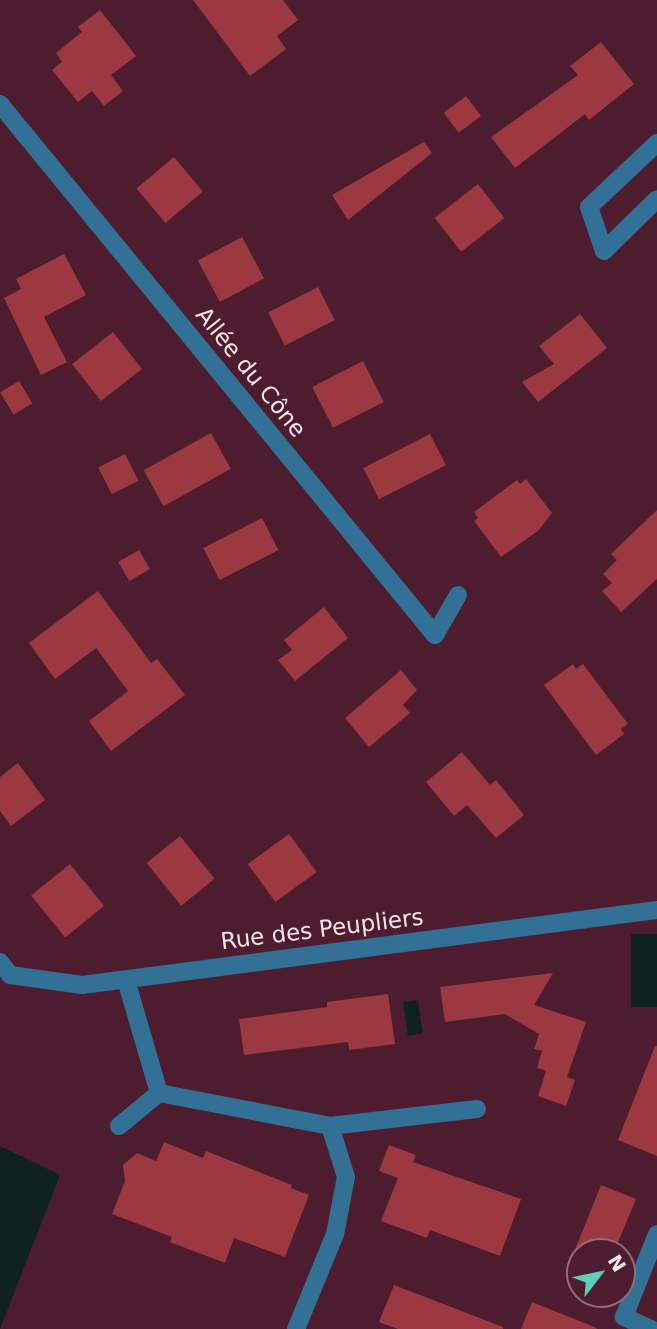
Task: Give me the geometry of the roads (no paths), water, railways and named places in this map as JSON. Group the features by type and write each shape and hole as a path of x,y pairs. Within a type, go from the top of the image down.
{"street":[{"name":"Allée du Cône","path":"0,104 435,635 458,595"},
{"path":"657,143 590,207 604,251 657,200"},
{"name":"Rue des Peupliers","path":"0,962 10,975 70,984 126,980 657,910"},
{"path":"126,980 159,1093"},
{"path":"119,1126 159,1093"},
{"path":"159,1093 330,1126 477,1109"},
{"path":"296,1329 335,1234 346,1177 330,1126"},
{"path":"651,1329 624,1317 656,1237"}]}
